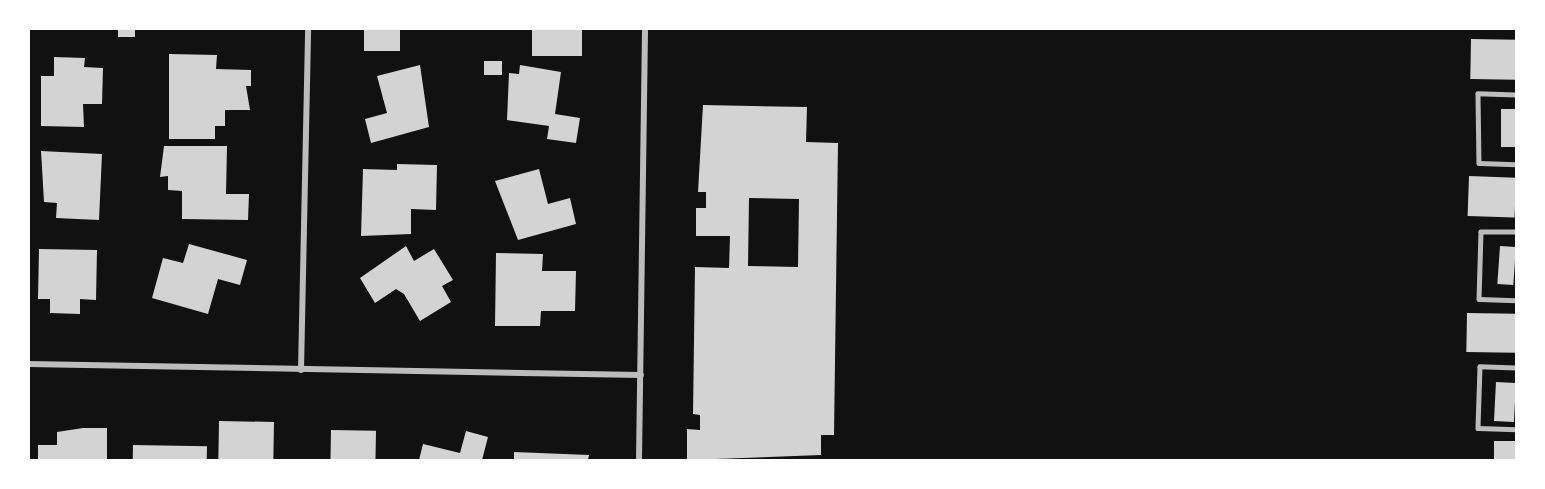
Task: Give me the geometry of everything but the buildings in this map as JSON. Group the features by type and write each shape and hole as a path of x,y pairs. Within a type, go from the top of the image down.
{"street":[{"path":"301,370 308,28"},
{"path":"639,460 645,28"},
{"path":"28,364 641,375"}],"lane":[{"path":"1516,95 1478,94 1479,163 1516,164"},
{"path":"1516,232 1481,232 1479,299 1516,300"},
{"path":"1516,368 1480,367 1478,428 1516,429"}]}
